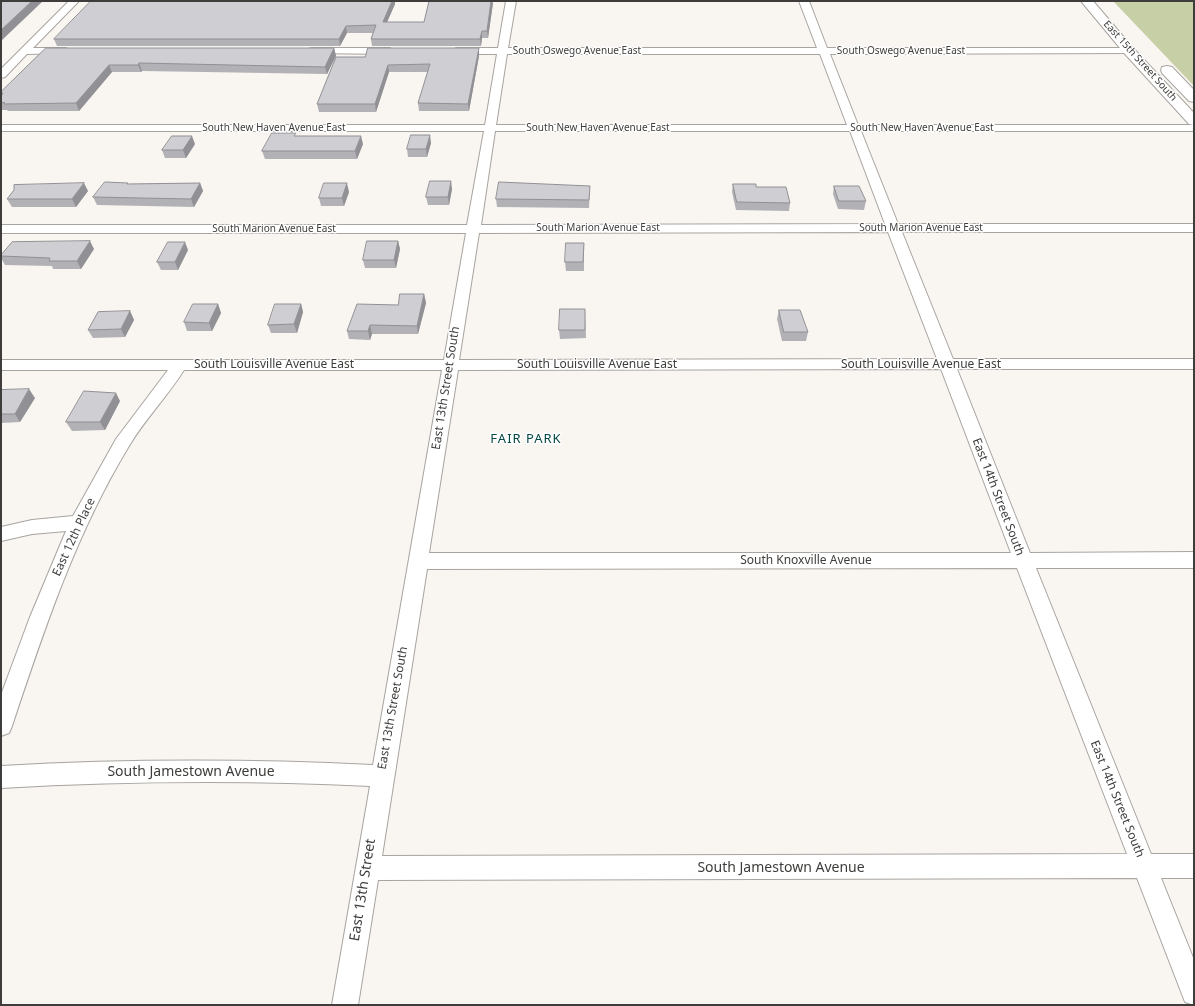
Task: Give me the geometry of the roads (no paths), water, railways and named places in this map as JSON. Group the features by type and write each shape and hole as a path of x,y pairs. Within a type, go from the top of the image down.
{"main road":[{"name":"East 15th Street South","path":"1087,1 1194,121"},
{"path":"1130,51 1143,51"},
{"name":"East 15th Street South","path":"1159,62 1194,98"}],"street":[{"path":"1,75 74,1"},
{"name":"East 13th Street South","path":"382,776 511,1"},
{"name":"East 14th Street South","path":"804,1 1194,993"},
{"path":"25,51 73,51"},
{"path":"304,51 400,51"},
{"name":"South Oswego Avenue East","path":"448,51 1130,51"},
{"name":"South New Haven Avenue East","path":"1,128 1194,128"},
{"name":"South Marion Avenue East","path":"1,228 1194,228"},
{"name":"South Louisville Avenue East","path":"1,365 1194,364"},
{"name":"East 12th Place","path":"1,726 49,592 78,523 123,442 179,365"},
{"path":"1,534 32,527 78,523"},
{"name":"South Knoxville Avenue","path":"419,561 1194,560"},
{"name":"South Jamestown Avenue","path":"1,777 117,772 300,772 382,776"},
{"name":"East 13th Street","path":"345,1005 382,776"},
{"name":"South Jamestown Avenue","path":"367,868 1194,866"}],"district":[{"name":"FAIR PARK","path":"526,439"}]}
